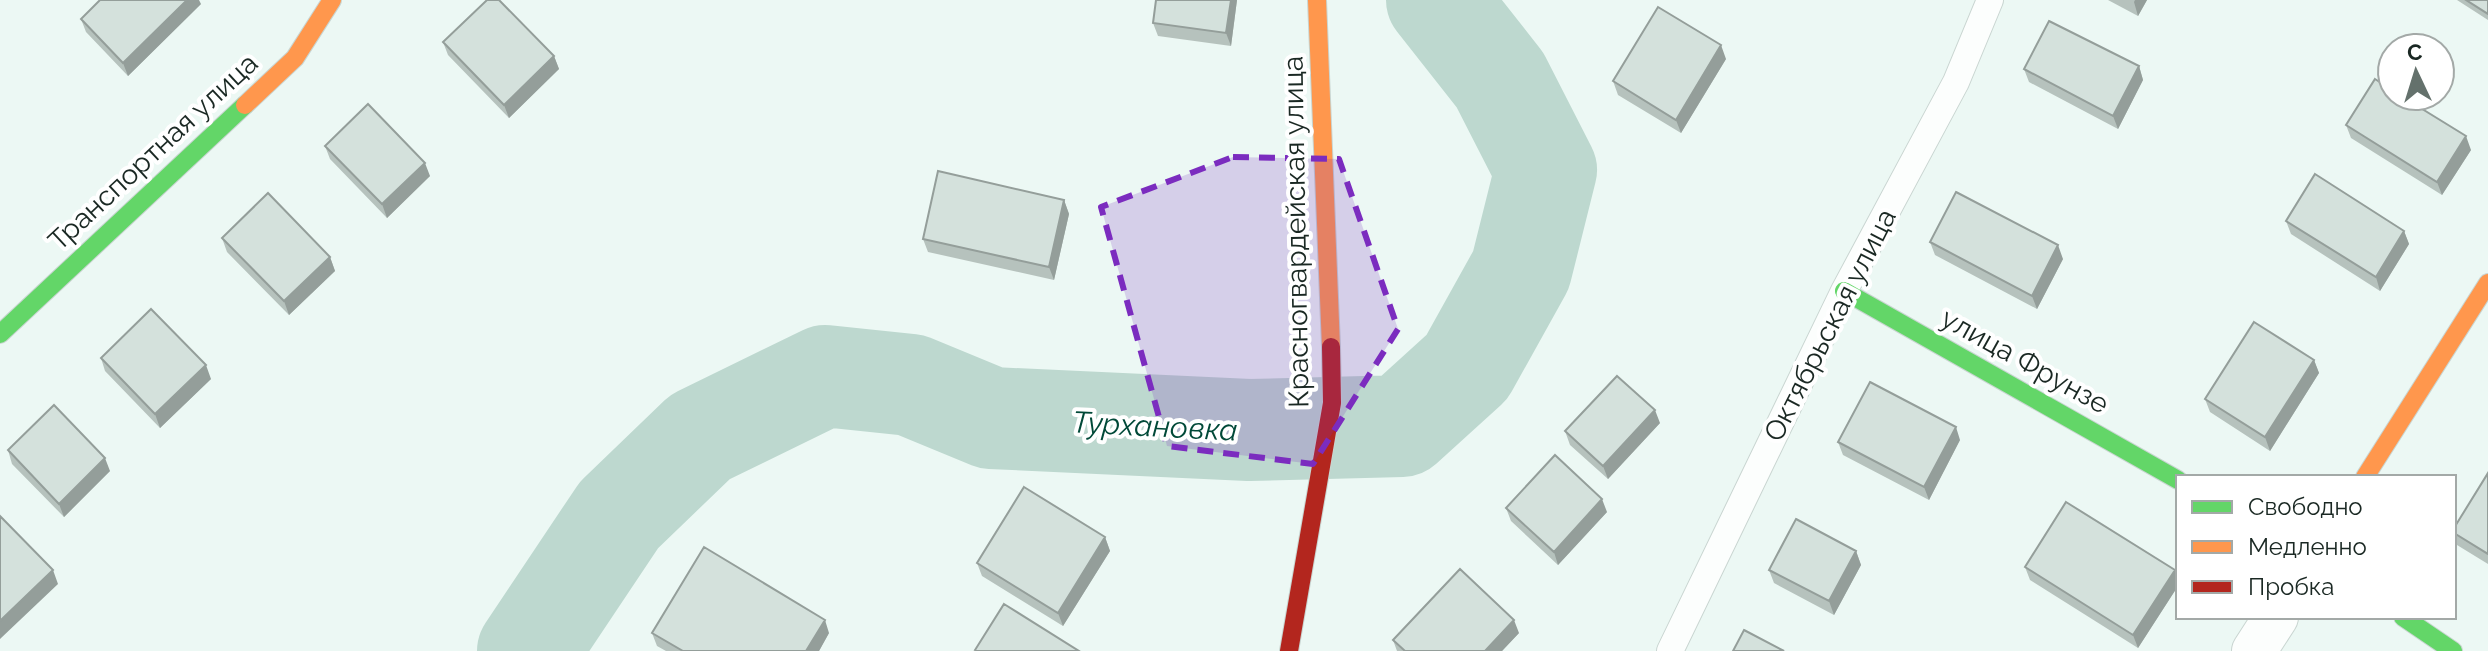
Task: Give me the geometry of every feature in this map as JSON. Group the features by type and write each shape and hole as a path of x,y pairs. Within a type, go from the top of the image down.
{"street":[{"name":"Транспортная улица","path":"0,334 295,58 332,0"},
{"name":"Красногвардейская улица","path":"1289,651 1332,403 1326,165 1317,0"},
{"path":"2366,475 2488,283"},
{"name":"улица Фрунзе","path":"1844,291 2176,479"},
{"path":"2254,651 2275,619"},
{"path":"2406,619 2453,651"}],"lane":[{"name":"Октябрьская улица","path":"1670,651 1844,291 1956,82 1990,0"}],"highlighted area":[{"path":"1233,157 1339,159 1398,329 1313,464 1167,446 1101,207"}],"building":[{"path":"100,0 187,0 123,63 81,19"},
{"path":"487,0 499,0 554,56 504,105 443,42"},
{"path":"1156,0 1231,0 1226,33 1153,23"},
{"path":"2466,0 2488,0 2488,14"},
{"path":"1658,7 1721,45 1676,120 1613,81"},
{"path":"2049,21 2139,66 2113,116 2024,69"},
{"path":"2375,79 2376,112 2427,112 2466,136 2437,182 2346,125"},
{"path":"368,104 425,163 382,204 325,146"},
{"path":"938,171 1064,200 1049,267 923,239"},
{"path":"2315,174 2404,231 2376,277 2286,221"},
{"path":"1956,192 2058,245 2032,296 1930,242"},
{"path":"268,193 330,257 284,301 222,238"},
{"path":"151,309 206,365 155,414 101,358"},
{"path":"2254,322 2314,360 2265,437 2205,399"},
{"path":"1617,376 1655,410 1603,466 1565,431"},
{"path":"1870,382 1956,427 1924,487 1838,442"},
{"path":"54,405 105,458 59,504 8,450"},
{"path":"1555,455 1602,499 1554,552 1506,508"},
{"path":"2488,473 2488,554 2456,534 2456,525"},
{"path":"1024,487 1105,537 1058,613 977,563"},
{"path":"2066,502 2175,570 2133,635 2025,567"},
{"path":"0,516 53,570 0,621"},
{"path":"1796,519 1856,551 1829,601 1769,570"},
{"path":"704,547 825,620 806,651 683,651 652,633"},
{"path":"1460,569 1514,620 1485,651 1405,651 1393,640"},
{"path":"1004,604 1079,651 975,650"},
{"path":"1744,630 1784,651 1733,651"}],"waterway":[{"name":"Турхановка","path":"528,651 619,515 700,437 825,376 911,385 991,418 1249,430 1402,426 1467,367 1521,270 1546,170 1500,80 1437,0"}],"traffic: fast":[{"path":"0,334 245,105"},
{"path":"1844,291 2176,479"},
{"path":"2406,619 2453,651"}],"traffic: slow":[{"path":"245,105 295,58 332,0"},
{"path":"1317,0 1331,347"},
{"path":"2366,475 2488,283"}],"traffic: jam":[{"path":"1289,651 1332,403 1331,347"}]}
